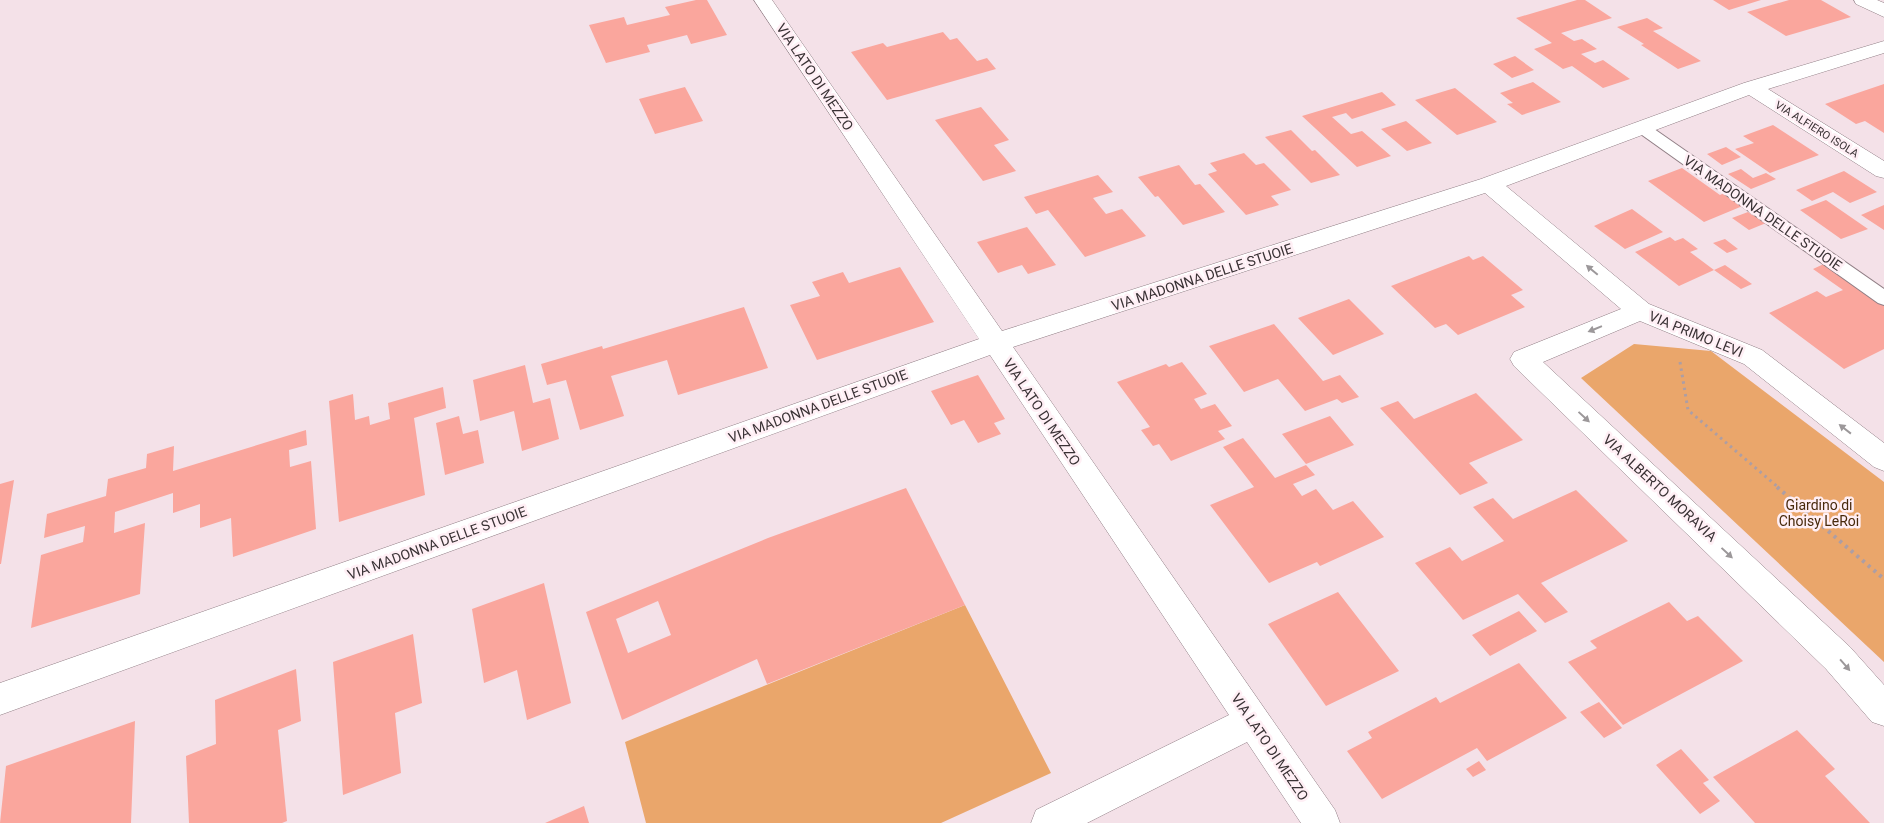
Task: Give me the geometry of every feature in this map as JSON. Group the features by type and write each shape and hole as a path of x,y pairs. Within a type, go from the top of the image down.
{"street":[{"name":"VIA LATO DI MEZZO","path":"763,0 1322,823"},
{"path":"1863,0 1884,11"},
{"name":"VIA MADONNA DELLE STUOIE","path":"0,699 995,343 1489,184 1751,87 1884,47"},
{"name":"VIA ALFIERO ISOLA","path":"1751,87 1884,171"},
{"name":"VIA PRIMO LEVI","path":"1489,184 1640,310 1753,357 1884,459"},
{"name":"VIA ALBERTO MORAVIA","path":"1640,310 1523,358 1838,658 1884,710"},
{"path":"1049,823 1252,721"}],"lane":[{"name":"VIA MADONNA DELLE STUOIE","path":"1641,127 1884,298"}],"path":[{"path":"1675,326 1688,410 1884,579"}],"green space":[{"name":"Giardino di Choisy LeRoi","path":"1634,344 1711,351 1884,482 1884,662 1581,378"},
{"path":"965,605 1051,773 941,823 646,823 625,742"}],"building":[{"path":"696,0 707,0 727,35 691,44 687,35 647,45 650,52 606,63 589,25 624,17 627,25 670,15 665,7"},
{"path":"1577,0 1585,0 1612,18 1561,33 1574,41 1582,39 1597,49 1581,54 1595,63 1603,60 1630,79 1603,88 1572,66 1563,69 1534,49 1552,43 1516,18"},
{"path":"1713,0 1761,0 1729,10"},
{"path":"1789,0 1821,0 1851,17 1786,36 1747,12"},
{"path":"1647,18 1663,28 1653,31 1701,61 1678,69 1617,27"},
{"path":"943,32 950,40 957,38 977,61 987,58 996,69 887,100 851,52 883,43 887,47"},
{"path":"1515,56 1534,70 1512,78 1493,64"},
{"path":"1533,82 1561,102 1522,115 1507,104 1513,103 1500,93"},
{"path":"1884,84 1884,133 1865,121 1856,124 1825,104"},
{"path":"685,87 703,121 655,134 639,99"},
{"path":"1455,88 1497,122 1457,135 1415,100"},
{"path":"1382,92 1396,105 1352,119 1346,113 1332,117 1351,134 1362,131 1391,156 1357,167 1302,116"},
{"path":"981,107 1009,140 994,145 1016,171 983,181 935,120"},
{"path":"1406,121 1432,143 1407,151 1381,129"},
{"path":"1773,125 1819,155 1770,173 1735,149 1754,143 1743,136"},
{"path":"1291,130 1312,151 1315,150 1340,175 1311,183 1265,137"},
{"path":"1726,147 1741,157 1722,165 1707,154"},
{"path":"1244,153 1256,165 1264,163 1291,190 1271,196 1279,205 1246,215 1208,174 1217,171 1210,163"},
{"path":"1179,165 1195,185 1200,184 1225,212 1183,225 1158,196 1155,197 1138,177"},
{"path":"1682,168 1720,195 1726,192 1745,205 1704,222 1648,181"},
{"path":"1741,169 1753,178 1766,173 1776,179 1751,189 1728,174"},
{"path":"1844,171 1877,192 1850,203 1833,192 1812,201 1796,190"},
{"path":"1098,175 1113,192 1093,198 1106,214 1122,209 1146,236 1085,257 1048,210 1036,214 1024,197"},
{"path":"1826,200 1868,229 1841,239 1800,210"},
{"path":"1884,205 1884,230 1861,215"},
{"path":"1632,209 1663,232 1625,249 1594,226"},
{"path":"1748,212 1752,215 1759,213 1771,221 1749,230 1732,218"},
{"path":"1027,227 1056,265 1028,274 1022,265 998,273 977,242"},
{"path":"1670,237 1675,241 1683,238 1698,249 1690,252 1714,270 1679,286 1635,252"},
{"path":"1725,239 1738,249 1727,253 1713,243"},
{"path":"1469,256 1473,260 1483,256 1523,290 1511,295 1525,307 1458,335 1446,324 1435,328 1391,286"},
{"path":"1828,262 1884,301 1884,349 1844,369 1769,313 1817,291 1826,297 1843,290 1813,269"},
{"path":"1725,265 1752,284 1741,289 1714,270"},
{"path":"900,267 934,322 817,360 790,305 820,296 812,282 843,272 849,283"},
{"path":"1349,299 1384,334 1333,355 1298,318"},
{"path":"744,307 768,368 678,395 667,360 611,376 624,416 580,430 566,380 547,385 541,364 602,346 603,349"},
{"path":"1274,324 1323,381 1340,375 1359,397 1342,403 1337,399 1305,411 1278,379 1244,392 1209,346"},
{"path":"1182,362 1207,394 1194,399 1201,409 1215,404 1232,426 1218,431 1225,439 1171,461 1159,444 1153,446 1141,430 1150,427 1117,382 1166,364 1169,367"},
{"path":"525,365 533,403 550,398 559,439 522,451 514,411 480,421 473,380"},
{"path":"978,375 1005,419 994,423 1001,434 978,443 964,420 951,425 931,391"},
{"path":"443,387 446,408 414,418 425,495 339,522 329,401 353,394 355,420 369,416 370,425 390,419 388,403"},
{"path":"1476,393 1523,440 1469,463 1488,483 1460,495 1380,408 1398,401 1414,419"},
{"path":"459,416 463,434 478,430 484,463 445,475 436,423"},
{"path":"1330,416 1354,445 1306,464 1282,434"},
{"path":"306,430 307,445 289,450 290,467 311,461 316,529 233,557 231,518 200,528 200,504 173,513 173,493 115,512 114,533 145,523 140,594 31,628 41,555 83,542 85,526 44,538 47,514 106,496 108,479 146,468 147,454 174,446 173,471"},
{"path":"1243,438 1275,478 1306,465 1315,475 1293,484 1302,496 1316,489 1333,510 1353,501 1384,537 1320,566 1317,562 1269,583 1210,505 1254,487 1223,447"},
{"path":"14,480 1,564 0,564 0,484"},
{"path":"906,488 965,605 767,684 757,659 622,720 586,612 768,538","holes":["658,601 671,635 628,653 616,619"]},
{"path":"1576,490 1628,541 1541,583 1568,612 1545,623 1518,594 1463,620 1415,563 1450,547 1462,561 1504,541 1473,507 1493,498 1513,519"},
{"path":"544,583 571,703 527,720 517,670 484,683 472,609"},
{"path":"1338,592 1399,671 1326,706 1268,624"},
{"path":"1669,602 1687,621 1698,616 1743,661 1623,725 1568,662 1597,648 1590,641"},
{"path":"1519,611 1537,631 1490,656 1472,635"},
{"path":"413,634 422,703 395,713 401,773 343,795 333,662"},
{"path":"1519,663 1567,718 1487,761 1477,748 1382,799 1347,751 1372,738 1368,732 1436,697 1440,703"},
{"path":"296,669 301,721 278,730 287,821 282,823 189,823 186,756 216,744 215,700"},
{"path":"1599,702 1622,728 1604,738 1580,712"},
{"path":"135,721 131,823 0,823 6,766"},
{"path":"1797,730 1835,769 1825,776 1870,823 1755,823 1713,777"},
{"path":"1681,749 1709,780 1703,783 1720,801 1700,814 1656,765"},
{"path":"1479,761 1486,770 1473,777 1466,769"},
{"path":"584,806 589,823 545,823"}]}
